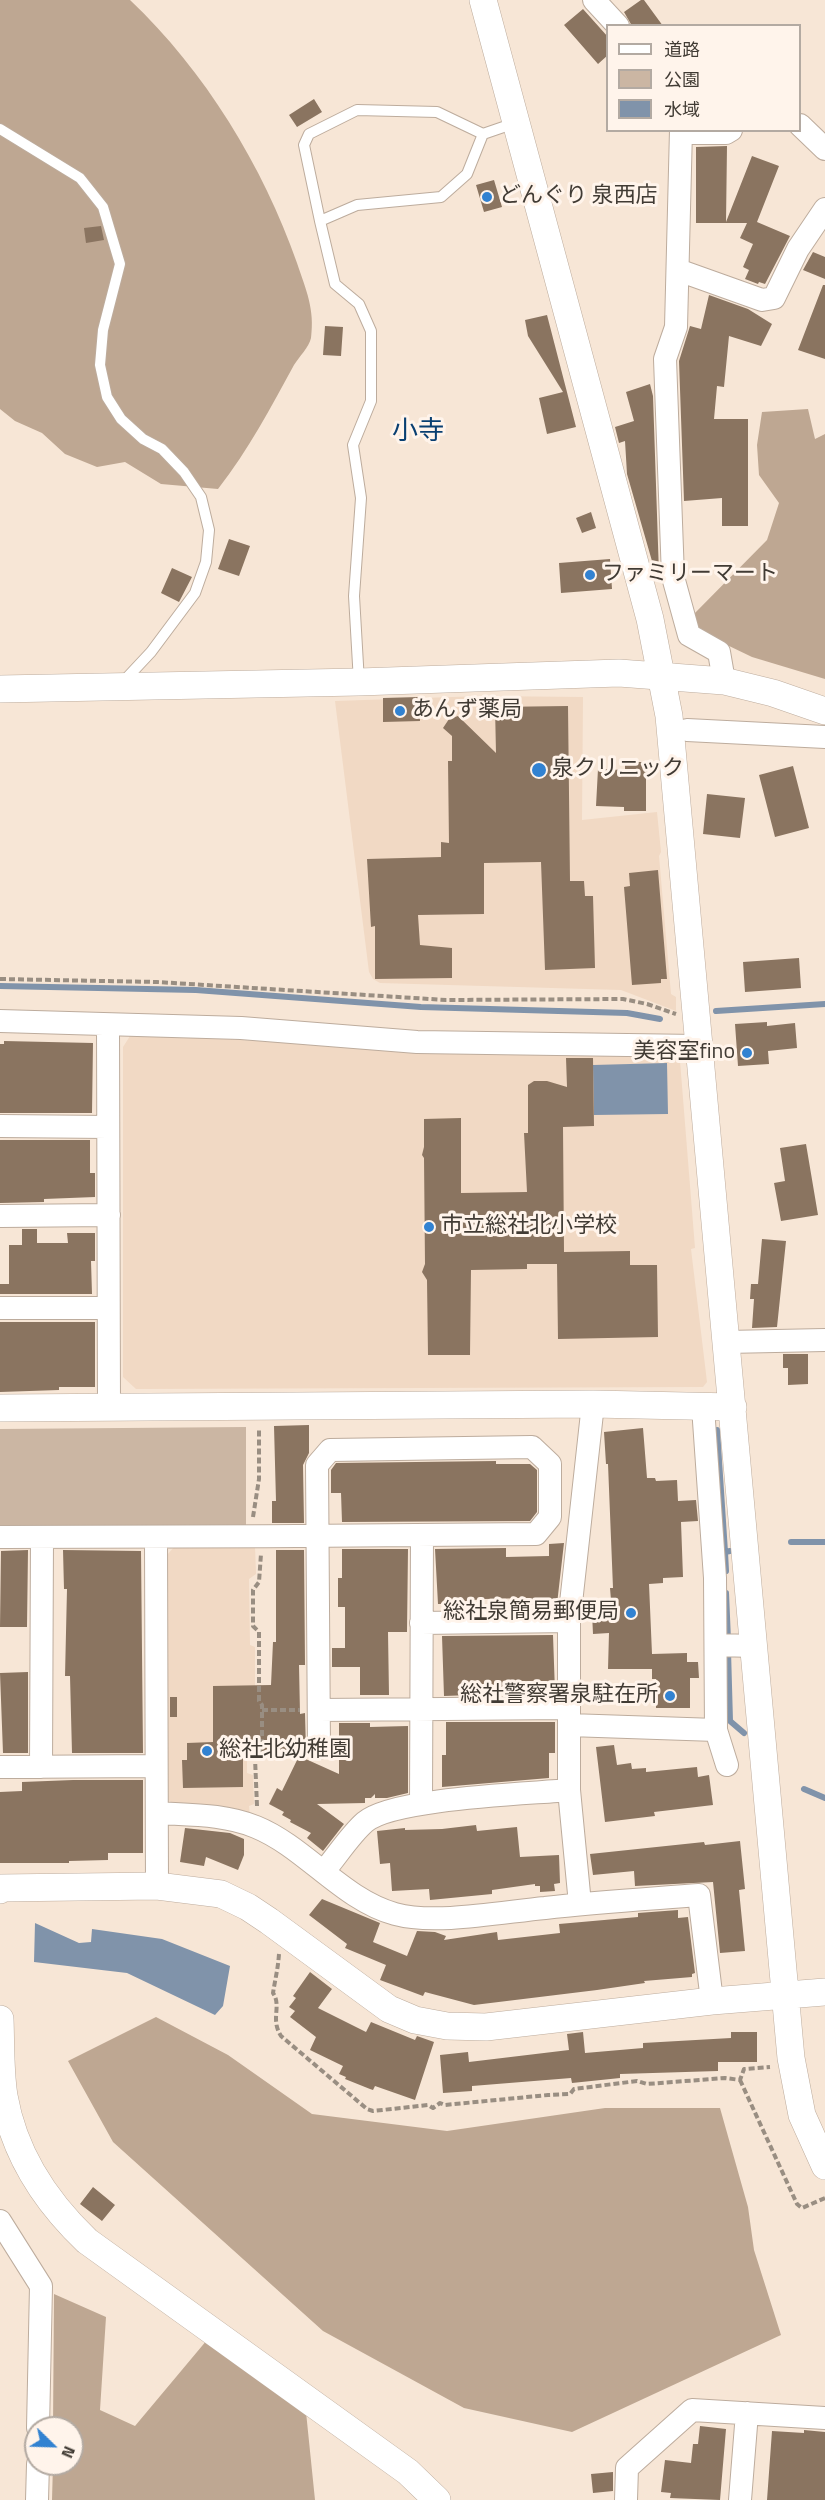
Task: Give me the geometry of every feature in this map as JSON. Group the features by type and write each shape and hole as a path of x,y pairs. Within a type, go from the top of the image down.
{"street":[{"path":"483,0 650,619 663,676 669,716 697,1046 733,1407 732,1645 716,1730 727,1765"},
{"path":"594,0 616,24"},
{"path":"801,126 825,149"},
{"path":"724,681 719,652 689,635 673,578 665,359 676,327 682,132 728,132"},
{"path":"678,270 762,300 774,297 798,249 825,209"},
{"path":"0,689 359,682 619,673 724,681 773,693 825,711"},
{"path":"687,730 825,737"},
{"path":"0,1021 241,1028 417,1042 697,1046"},
{"path":"108,1025 109,1408"},
{"path":"0,1126 108,1127"},
{"path":"0,1216 109,1215"},
{"path":"0,1308 108,1308"},
{"path":"726,1342 825,1340"},
{"path":"0,1408 593,1404 733,1407"},
{"path":"580,1904 569,1790 569,1621 593,1404"},
{"path":"703,1407 715,1578 732,1645 785,1996 791,2058 802,2115 825,2166"},
{"path":"0,1537 156,1537 318,1536 536,1534 550,1518 550,1464 532,1447 330,1450 317,1465 318,1536 319,1748"},
{"path":"421,1804 422,1535"},
{"path":"41,1767 42,1537"},
{"path":"156,1537 157,1886"},
{"path":"422,1623 569,1621"},
{"path":"319,1710 421,1709 569,1717 716,1730"},
{"path":"0,1767 156,1766"},
{"path":"324,1871 366,1822 384,1811 421,1804 569,1790"},
{"path":"157,1813 212,1816 254,1826 286,1845 368,1902 395,1914 421,1918 469,1916 580,1904 699,1895 712,2001"},
{"path":"0,1890 0,1888 157,1886 221,1894 248,1907 389,2009 415,2020 465,2028 712,2001 825,1992"},
{"path":"0,2019 4,2097 18,2147 38,2185 62,2217 87,2241 408,2472 437,2500"},
{"path":"0,2221 41,2286 39,2416"},
{"path":"626,2500 627,2468 692,2410 825,2418"},
{"path":"740,2500 747,2413"},
{"path":"37,2500 38,2476"}],"lane":[{"path":"359,682 354,596 361,498 353,446 371,401 371,331 359,304 336,284 304,145 309,134 357,110 437,112 483,134 516,123"},
{"path":"0,129 80,178 104,207 120,264 103,330 100,365 107,397 121,419 143,439 162,449 184,472 201,497 209,530 206,562 195,593 151,652 118,686"},
{"path":"320,221 357,205 441,197 467,174 483,134"}],"path":[{"path":"0,979 157,981 446,1000 623,999 647,1004 672,1014 694,1012"},
{"path":"254,1826 254,1810 257,1806 255,1758 262,1747 259,1632 253,1626 253,1590 259,1582 258,1536 253,1517 259,1479 258,1419"},
{"path":"262,1710 319,1710"},
{"path":"280,1949 278,1977 273,1994 277,1998 275,2028 280,2036 367,2109 373,2111 428,2105 434,2108 440,2103 445,2105 555,2096 570,2094 574,2089 637,2081 647,2084 725,2078 740,2080"},
{"path":"774,2066 744,2069 740,2080 797,2204 802,2208 825,2198"}],"shaded area":[{"path":"0,0 130,0 183,57 207,89 249,156 267,191 297,263 309,300 312,318 311,338 249,444 218,489 161,484 125,462 97,467 65,454 42,433 15,421 0,409"},
{"path":"808,409 815,439 825,434 825,679 752,657 698,631 693,615 767,540 779,503 759,475 757,445 762,412"},
{"path":"482,696 583,697 582,820 657,812 671,994 676,997 676,1011 621,990 380,983 373,979 369,972 335,701"},
{"path":"132,1033 274,1042 669,1051 680,1061 695,1248 691,1249 707,1382 703,1387 136,1389 123,1377 123,1047"},
{"path":"255,1546 256,1574 249,1579 250,1645 255,1647 255,1706 247,1745 247,1773 253,1775 254,1804 249,1806 250,1817 175,1805 167,1799 167,1555 174,1547"},
{"path":"156,2017 228,2055 312,2114 447,2131 605,2108 720,2108 748,2207 754,2250 781,2335 572,2432 464,2408 323,2331 113,2142 68,2061"},
{"path":"54,2294 106,2317 100,2410 135,2426 207,2340 306,2412 315,2500 52,2500 53,2476 84,2476 84,2416 53,2416"}],"green space":[{"path":"246,1427 246,1529 0,1528 0,1429"}],"water":[{"path":"667,1063 668,1114 594,1115 593,1065"},
{"path":"35,1923 79,1943 91,1942 92,1929 162,1939 230,1966 223,2006 215,2015 127,1973 34,1962"}],"building":[{"path":"644,0 662,24 631,24 624,12"},
{"path":"583,9 606,35 606,57 598,64 564,25"},
{"path":"314,99 322,112 297,127 289,115"},
{"path":"727,146 726,222 752,156 779,166 757,222 790,236 765,284 745,279 749,270 743,267 753,244 740,238 747,223 696,223 696,147"},
{"path":"494,180 502,207 484,212 476,185"},
{"path":"101,226 104,240 86,243 84,228"},
{"path":"813,252 825,257 825,279 803,270"},
{"path":"823,285 825,285 825,359 798,350"},
{"path":"709,295 748,309 772,324 761,346 729,336 724,387 717,386 714,419 748,419 748,526 722,526 722,498 684,501 679,361 690,326 701,329"},
{"path":"547,315 576,427 547,434 539,398 563,392 528,336 525,320"},
{"path":"325,326 343,327 341,356 323,355"},
{"path":"650,384 653,396 659,574 656,575 627,474 625,441 619,443 615,427 634,421 626,392"},
{"path":"591,512 596,528 582,533 576,518"},
{"path":"229,539 250,546 239,576 218,569"},
{"path":"610,559 612,589 561,593 559,563"},
{"path":"172,568 192,577 179,602 161,593"},
{"path":"419,697 420,721 383,722 383,698"},
{"path":"568,706 570,881 584,881 585,896 593,896 595,968 545,970 541,862 484,863 484,914 418,915 420,945 452,948 452,978 375,979 375,926 371,927 367,859 441,857 441,842 449,843 448,761 452,761 452,736 443,728 449,719 458,716 496,753 495,707"},
{"path":"625,762 650,762 650,777 646,777 646,811 624,811 624,807 596,806 598,769 625,770"},
{"path":"793,766 809,828 775,837 759,775"},
{"path":"707,794 745,798 740,838 703,834"},
{"path":"658,870 667,979 661,979 661,983 632,985 624,887 630,886 629,873"},
{"path":"799,958 801,988 745,992 743,962"},
{"path":"767,1022 767,1026 795,1023 797,1048 768,1051 769,1064 738,1066 735,1024"},
{"path":"4,1041 93,1043 92,1113 0,1113 0,1044 4,1044"},
{"path":"566,1058 593,1058 594,1126 563,1127 564,1252 630,1251 630,1265 657,1265 658,1337 558,1339 557,1264 527,1264 527,1269 471,1270 470,1355 428,1355 427,1280 422,1272 425,1264 424,1158 422,1155 424,1119 461,1118 461,1193 527,1192 524,1133 528,1133 528,1085 534,1081 547,1081 567,1087"},
{"path":"0,1140 90,1140 90,1173 95,1173 95,1197 0,1203"},
{"path":"806,1144 818,1215 781,1221 774,1183 785,1181 780,1148"},
{"path":"22,1229 37,1229 37,1243 68,1243 67,1233 95,1233 95,1261 91,1261 92,1294 0,1294 0,1284 9,1284 9,1245 22,1245"},
{"path":"762,1239 786,1241 777,1327 752,1328 754,1299 750,1299 751,1284 758,1284"},
{"path":"0,1322 95,1322 95,1387 59,1387 59,1390 0,1392"},
{"path":"783,1354 808,1354 808,1384 788,1385 788,1368 783,1368"},
{"path":"309,1425 309,1453 303,1465 304,1523 272,1523 272,1501 276,1501 274,1426"},
{"path":"643,1428 647,1478 655,1478 656,1481 677,1480 678,1501 696,1500 698,1521 681,1522 683,1577 663,1578 663,1583 649,1584 652,1654 687,1653 687,1662 698,1662 699,1678 690,1678 690,1708 656,1708 656,1679 652,1679 652,1669 608,1669 609,1633 593,1634 592,1613 612,1612 608,1464 606,1464 604,1432"},
{"path":"496,1461 496,1464 530,1464 537,1470 537,1512 530,1521 342,1522 341,1493 331,1493 331,1470 336,1463"},
{"path":"564,1543 557,1604 527,1605 527,1598 473,1600 473,1604 438,1604 435,1549 506,1548 506,1557 549,1556 549,1544"},
{"path":"342,1549 408,1549 407,1632 388,1632 389,1695 360,1695 360,1667 332,1667 332,1648 345,1648 345,1607 338,1607 338,1578 342,1578"},
{"path":"28,1550 27,1627 0,1627 1,1551"},
{"path":"63,1550 141,1551 143,1753 72,1753 70,1676 65,1676 67,1589 64,1589"},
{"path":"276,1550 304,1550 305,1665 299,1665 300,1714 305,1713 306,1751 243,1751 243,1787 183,1788 182,1760 187,1760 187,1743 213,1742 213,1686 271,1685 273,1642 276,1642"},
{"path":"553,1635 555,1692 444,1696 442,1636"},
{"path":"28,1672 28,1753 3,1753 0,1673"},
{"path":"170,1697 177,1697 177,1717 170,1717"},
{"path":"446,1722 555,1722 555,1753 549,1753 549,1778 442,1787 442,1755 446,1755"},
{"path":"339,1723 370,1723 370,1727 408,1726 408,1793 387,1798 375,1798 375,1794 371,1798 365,1798 365,1803 317,1804 344,1824 323,1851 307,1838 311,1833 290,1822 291,1820 282,1815 284,1812 269,1804 277,1788 282,1791 299,1756 339,1774"},
{"path":"614,1745 617,1765 631,1763 632,1769 646,1768 646,1772 697,1767 698,1777 709,1775 713,1805 654,1812 655,1816 605,1822 596,1747"},
{"path":"143,1780 143,1853 108,1853 108,1860 69,1861 69,1863 0,1863 0,1792 22,1791 22,1782"},
{"path":"476,1825 477,1831 517,1827 520,1857 559,1855 560,1883 554,1884 555,1891 540,1892 540,1886 535,1886 535,1884 492,1890 492,1894 430,1900 429,1889 392,1891 390,1863 380,1864 377,1831 405,1828 405,1830 442,1829"},
{"path":"185,1828 230,1833 244,1839 244,1855 238,1870 206,1857 204,1866 180,1862"},
{"path":"740,1841 745,1889 739,1890 745,1951 720,1953 713,1882 635,1886 634,1871 593,1875 590,1854 704,1842 705,1845"},
{"path":"322,1899 380,1923 373,1942 407,1956 417,1931 435,1932 446,1936 444,1940 497,1932 498,1940 560,1933 559,1924 638,1917 638,1913 678,1910 678,1918 688,1917 695,1973 692,1977 644,1981 645,1983 597,1990 474,2005 425,1992 423,1996 380,1980 386,1965 345,1948 347,1944 309,1915"},
{"path":"310,1972 332,1989 318,2008 366,2032 371,2022 415,2040 417,2036 434,2042 415,2100 375,2086 373,2090 345,2079 346,2077 339,2074 343,2066 310,2050 316,2037 290,2017 295,2011 289,2007 296,1998 293,1996"},
{"path":"583,2032 585,2053 643,2048 643,2043 731,2038 731,2032 757,2032 757,2062 718,2062 718,2071 620,2074 620,2078 572,2083 571,2078 472,2086 472,2091 443,2093 440,2055 468,2052 469,2062 569,2050 567,2034"},
{"path":"93,2187 115,2205 102,2221 80,2204"},
{"path":"700,2426 726,2429 720,2500 670,2498 671,2493 661,2492 665,2460 691,2463 693,2444 698,2444"},
{"path":"804,2430 825,2432 825,2500 767,2500 772,2431 804,2433"},
{"path":"613,2472 613,2491 593,2493 591,2474"}],"waterway":[{"path":"0,986 196,990 421,1007 627,1013 660,1019"},
{"path":"716,1011 825,1004"},
{"path":"717,1430 725,1552 730,1551"},
{"path":"791,1542 825,1542"},
{"path":"725,1552 726,1571"},
{"path":"726,1593 728,1640"},
{"path":"728,1650 730,1721 744,1733"},
{"path":"804,1789 825,1798"}],"place":[{"name":"どんぐり 泉西店","path":"487,197"},
{"name":"ファミリーマート","path":"590,575"},
{"name":"あんず薬局","path":"400,711"},
{"name":"泉クリニック","path":"539,770"},
{"name":"美容室fino","path":"747,1053"},
{"name":"市立総社北小学校","path":"429,1227"},
{"name":"総社泉簡易郵便局","path":"631,1613"},
{"name":"総社警察署泉駐在所","path":"670,1696"},
{"name":"総社北幼稚園","path":"207,1751"}],"district":[{"name":"小寺","path":"418,433"}]}
